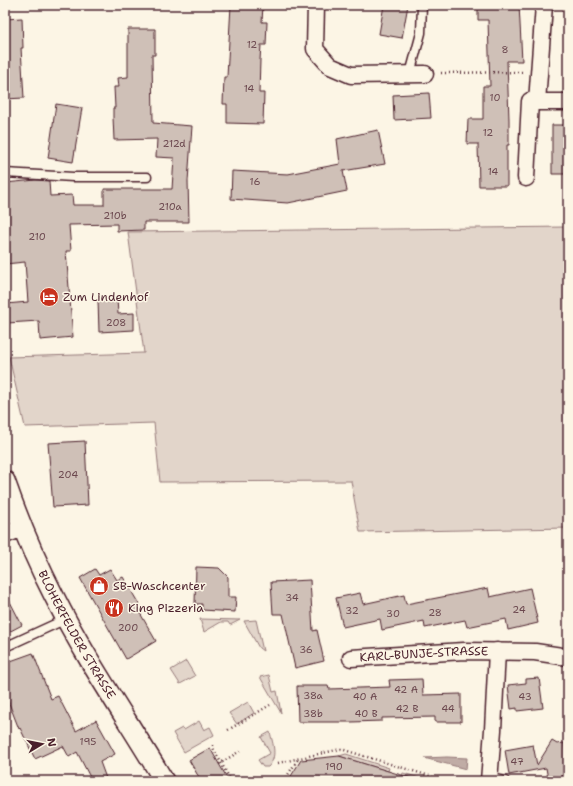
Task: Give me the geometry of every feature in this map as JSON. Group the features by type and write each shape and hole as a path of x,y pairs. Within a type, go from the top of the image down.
{"street":[{"path":"316,5 315,49 330,66 352,75 417,74"},
{"path":"537,102 544,5"},
{"path":"526,178 530,101 568,102"},
{"name":"BLOHERFELDER STRASSE","path":"5,481 14,532 42,572 66,619 164,781"},
{"name":"KARL-BUNJE-STRASSE","path":"351,658 464,651 535,652 568,657"},
{"name":"KARL-BUNJE-STRASSE","path":"489,779 493,730 496,651"}],"lane":[{"path":"417,74 422,5"},
{"path":"5,173 147,177"},
{"path":"5,647 66,619"},
{"path":"489,779 505,781"}],"path":[{"path":"417,74 539,72"},
{"path":"228,730 270,705"},
{"path":"213,745 220,763 231,781"},
{"path":"278,763 341,749 446,781"},
{"path":"220,763 240,751"},
{"path":"284,781 298,759"}],"shaded area":[{"path":"568,227 568,528 360,532 351,481 160,482 154,423 25,427 9,357 144,353 128,232"},
{"path":"200,619 240,620 230,625 228,622 221,622 204,632"},
{"path":"256,620 263,651 259,648 244,621"},
{"path":"186,661 195,676 180,684 171,670"},
{"path":"269,675 273,692 277,691 281,713 260,677"},
{"path":"248,702 254,713 237,724 229,713"},
{"path":"199,721 204,730 210,727 214,735 184,752 173,733 182,728 184,730"},
{"path":"270,732 274,755 268,767 263,767 258,760 270,753 261,737"},
{"path":"346,754 389,768 388,771 339,756"},
{"path":"424,758 467,758 466,769"},
{"path":"403,773 430,781 421,781 402,775"}],"building":[{"path":"231,5 263,5 262,22 267,22 266,45 261,45 259,93 264,93 263,124 227,123 227,104 223,104 224,77 227,77"},
{"path":"384,5 408,5 402,38 379,34"},
{"path":"478,5 519,5 522,61 507,61 509,145 507,145 507,186 479,186 478,144 467,144 468,119 483,119 483,86 490,86 488,20 478,20"},
{"path":"22,18 23,48 21,48 24,98 5,99 5,19"},
{"path":"128,29 155,29 155,55 152,55 153,123 192,126 188,181 189,222 144,222 144,230 117,231 117,224 69,225 71,251 66,251 73,337 40,340 39,321 7,323 6,304 28,302 25,262 5,264 5,183 36,180 49,181 50,196 72,195 73,205 104,205 104,189 172,189 174,158 156,157 157,139 114,140 114,87 119,87 118,78 128,77"},
{"path":"429,93 431,118 394,120 393,95"},
{"path":"56,104 82,108 73,162 48,158"},
{"path":"552,125 568,125 568,174 552,174"},
{"path":"378,130 385,164 343,171 347,191 288,203 231,199 232,171 288,174 340,164 337,139"},
{"path":"117,299 118,314 134,313 134,330 99,332 98,300"},
{"path":"85,441 88,505 53,507 48,443"},
{"path":"196,567 219,568 228,577 228,597 236,597 235,612 202,610 202,604 195,604"},
{"path":"95,569 99,575 110,569 117,580 123,577 143,611 140,613 156,641 126,659 80,578"},
{"path":"310,580 313,631 317,630 324,661 295,668 283,614 273,614 271,582"},
{"path":"488,588 490,597 530,588 538,623 508,630 506,619 467,627 465,620 425,628 424,621 382,630 380,619 343,627 336,598 360,593 363,604 404,595 406,604"},
{"path":"5,592 22,625 5,634"},
{"path":"33,653 51,699 58,696 76,731 96,720 115,754 100,762 107,781 92,781 77,752 69,757 63,746 35,759 20,728 19,729 5,693 5,663"},
{"path":"539,678 543,708 517,711 517,708 511,709 508,685 526,683 526,679"},
{"path":"422,679 423,695 461,694 461,722 435,722 435,717 382,718 382,721 298,722 297,686 328,686 329,689 390,687 389,680"},
{"path":"552,741 557,744 564,743 568,763 568,776 548,779 546,768 509,775 505,750 533,745 537,765"},
{"path":"210,748 229,781 202,781 197,774 189,760"},
{"path":"339,756 411,778 410,781 288,781 301,760"}],"place":[{"name":"Zum Lindenhof","path":"49,297"},
{"name":"SB-Waschcenter","path":"99,586"},
{"name":"King Pizzeria","path":"114,608"}]}
